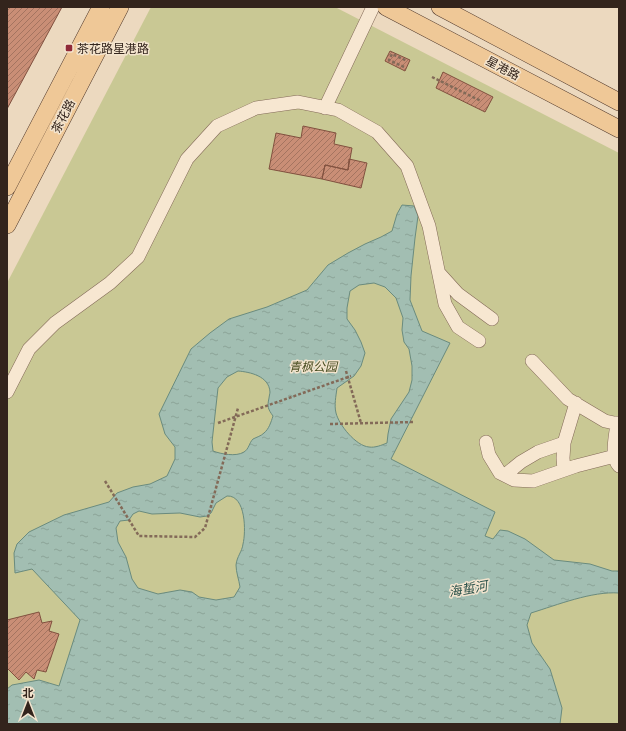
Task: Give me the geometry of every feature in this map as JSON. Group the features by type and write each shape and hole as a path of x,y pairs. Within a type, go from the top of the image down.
{"main road":[{"name":"茶花路","path":"8,180 101,7"},
{"name":"茶花路","path":"7,225 120,7"},
{"name":"星港路","path":"386,7 619,129"},
{"name":"星港路","path":"450,9 619,102"}],"lane":[{"path":"325,108 373,7"},
{"path":"7,392 30,349 55,324 110,283 138,257 187,159 217,126 256,108 298,102 338,110 377,132 407,166 429,226 445,304 458,327 479,341"},
{"path":"439,273 458,294 492,319"},
{"path":"486,442 489,456 500,473 514,480 533,481 576,466 617,461 614,448 618,424 605,421 568,399 532,361"},
{"path":"564,470 564,442 576,403"},
{"path":"505,475 521,462 538,452 564,442"}],"path":[{"path":"404,67 389,60 392,54 407,61"},
{"path":"432,77 481,101"},
{"path":"346,371 349,377 361,423"},
{"path":"218,423 349,377"},
{"path":"104,480 139,536 194,537 205,528 238,408"},
{"path":"330,424 414,422"}],"green space":[{"name":"青枫公园","path":"151,7 335,7 619,153 619,724 7,724 7,283"}],"water":[{"name":"海蜇河","path":"402,205 414,206 418,216 411,276 410,300 422,331 450,343 391,459 495,512 485,536 493,539 500,530 508,531 525,539 554,560 590,564 612,571 619,571 619,593 586,596 531,613 527,625 532,643 550,669 562,708 560,724 7,724 7,689 12,685 39,680 59,686 80,620 32,569 15,573 14,553 17,544 29,532 64,515 109,502 117,493 133,487 150,484 167,476 175,459 175,447 165,434 159,414 191,349 229,319 267,307 307,290 328,265 348,253 392,231 397,214","holes":["374,283 385,287 396,298 403,318 402,330 404,342 409,349 412,366 412,380 409,392 391,419 387,443 371,447 364,446 359,443 344,429 336,413 335,404 337,388 354,376 361,366 365,353 355,330 347,319 350,291 359,285","238,371 248,372 263,379 269,387 270,392 268,406 273,416 269,427 263,434 253,439 246,451 241,454 233,455 213,451 212,442 218,388 227,377","227,496 233,497 238,501 243,515 244,538 236,565 240,587 234,597 216,600 199,597 192,592 180,590 158,594 138,588 132,579 126,557 118,542 116,528 120,521 129,520 133,514 139,511 152,514 180,513 200,517 207,516 211,513 216,503"]}],"building":[{"path":"7,7 62,7 7,109"},
{"path":"390,51 410,60 405,71 385,61"},
{"path":"443,72 493,97 485,112 436,88"},
{"path":"303,126 336,133 334,144 352,148 348,170 325,165 322,179 269,169 276,133 301,138"},
{"path":"349,159 367,163 361,188 322,179 325,165 348,170"},
{"path":"39,612 42,623 52,621 49,631 59,634 46,672 37,670 34,679 26,672 19,680 7,668 7,620"}],"place":[{"name":"茶花路星港路","path":"69,48"}]}
